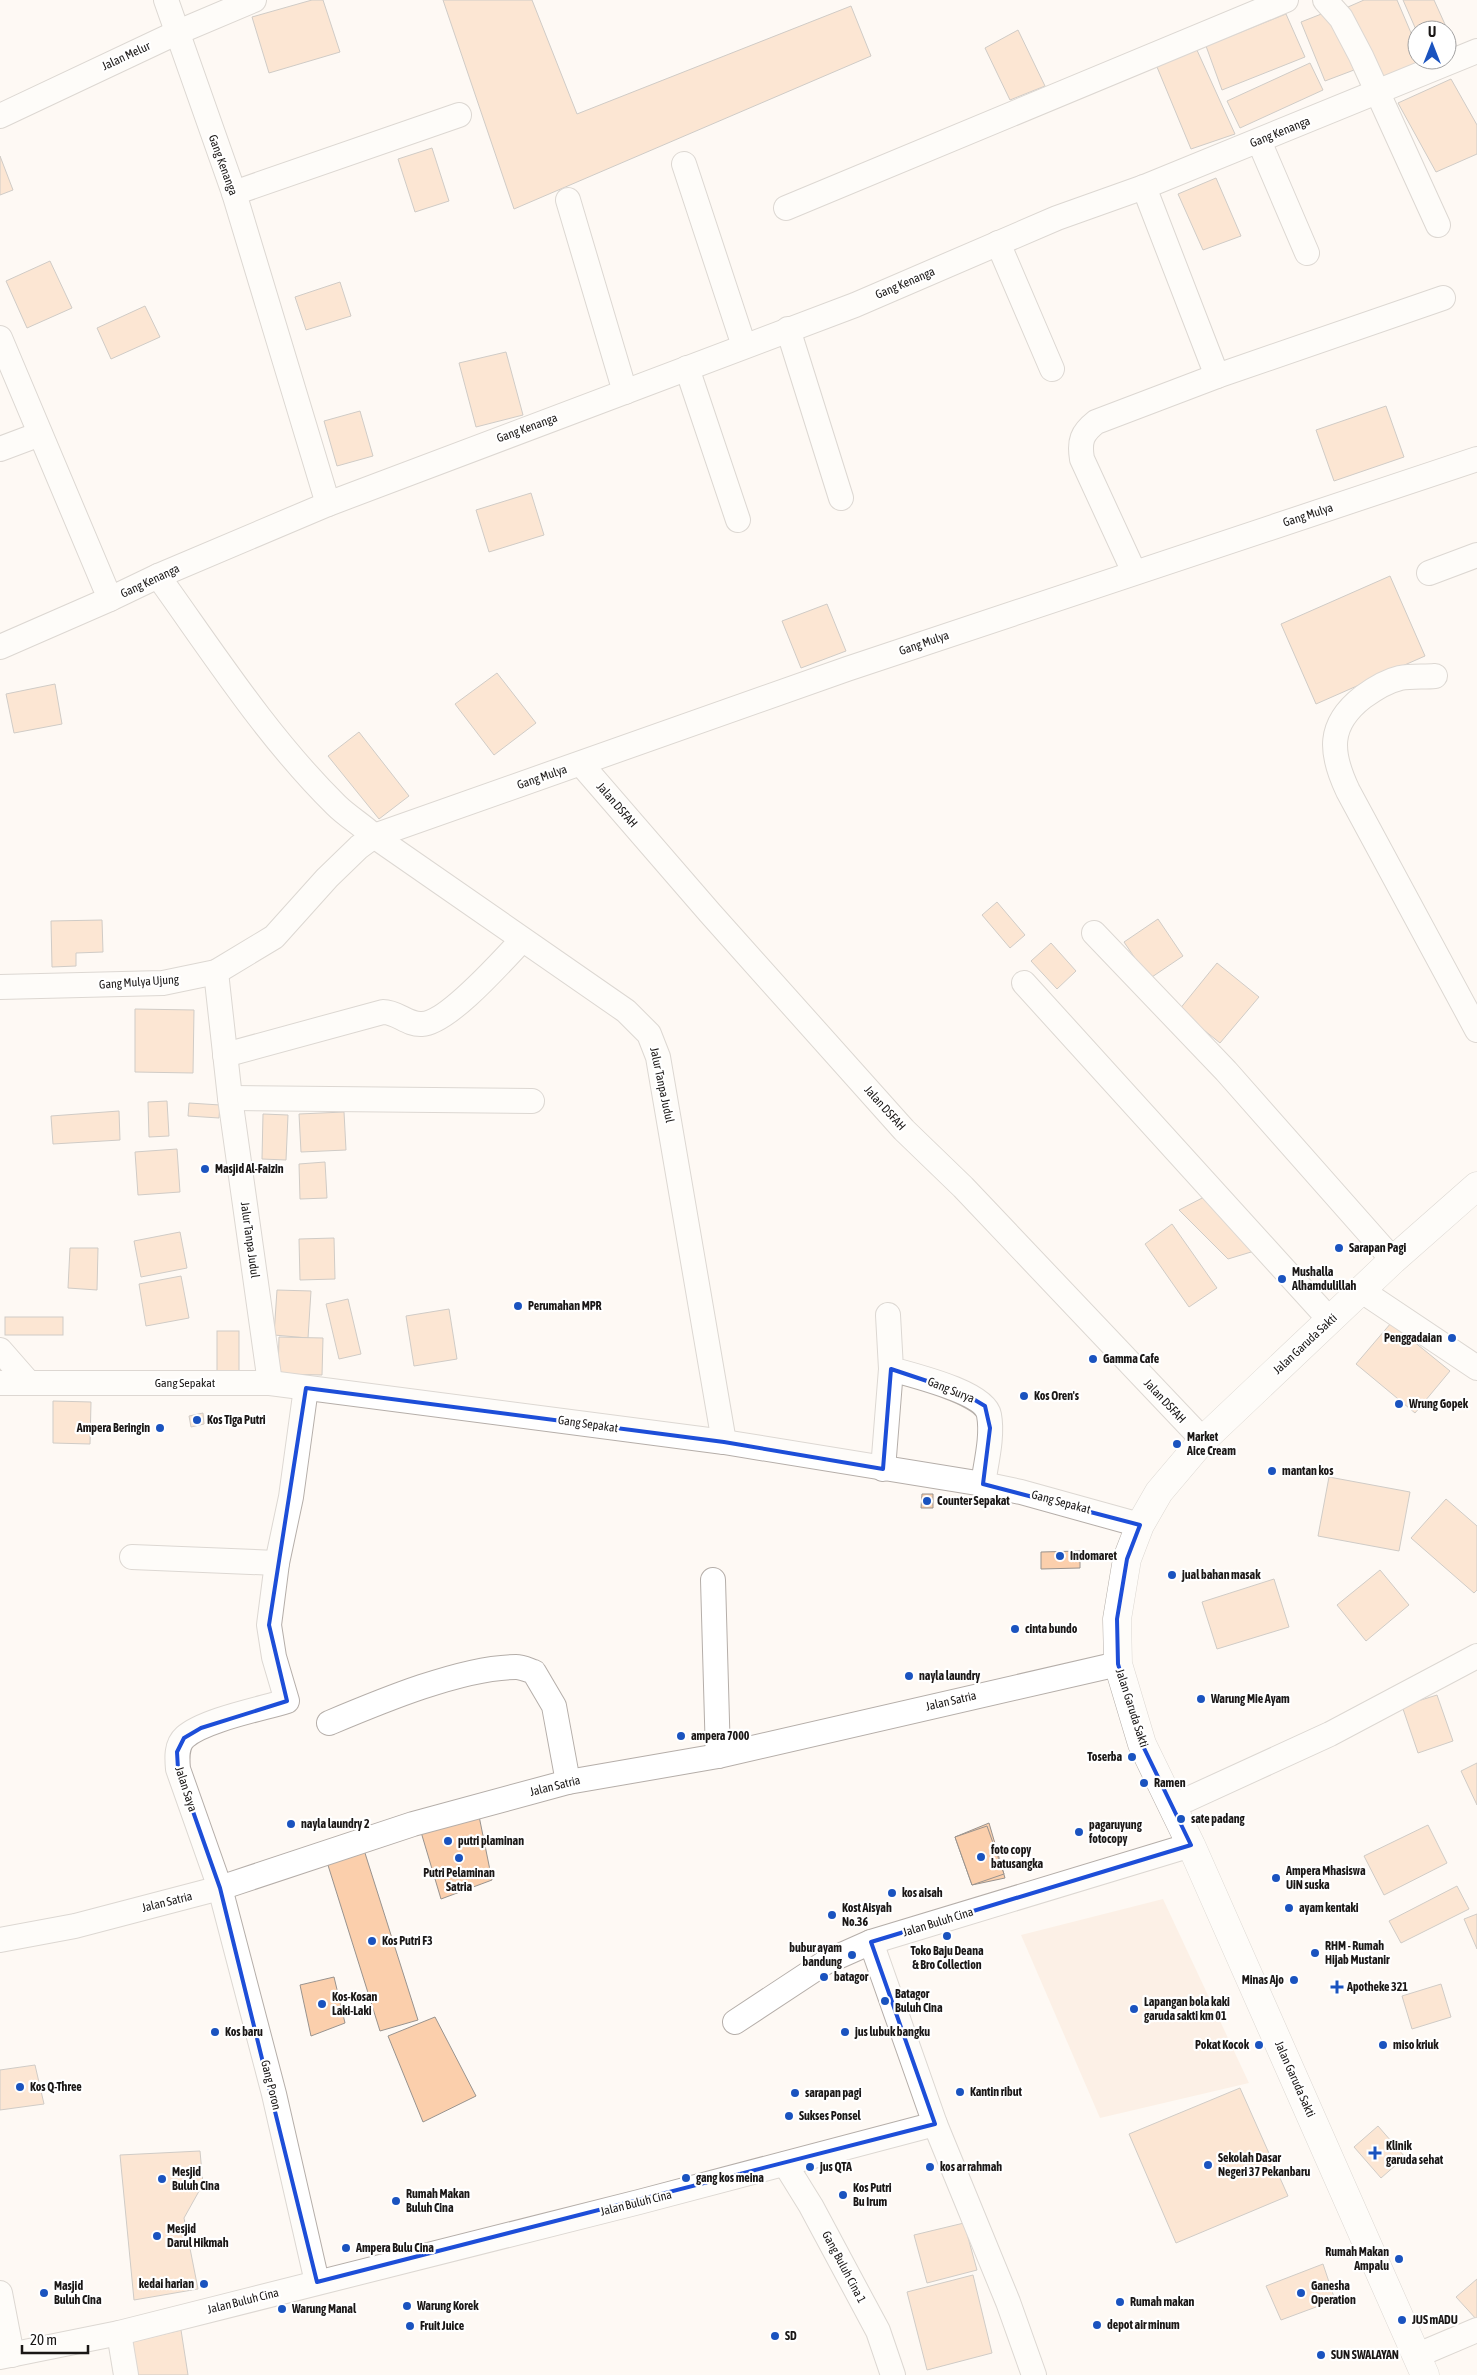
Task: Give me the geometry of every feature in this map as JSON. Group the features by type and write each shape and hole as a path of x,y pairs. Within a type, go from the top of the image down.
{"highway":[{"name":"Jalan Garuda Sakti","path":"1421,2365 1191,1845 1142,1744 1118,1664 1117,1619 1120,1589 1127,1559 1140,1526 1159,1492 1203,1440 1393,1260 1477,1186"}],"street":[{"name":"Gang Kenanga","path":"166,0 176,33 234,192 328,504"},
{"name":"Jalan Melur","path":"0,116 176,33 254,0"},
{"path":"786,208 1286,0"},
{"path":"1326,0 1341,18 1379,93 1438,225"},
{"name":"Gang Kenanga","path":"0,648 158,576 328,504 855,305 1057,218 1144,187 1379,93 1477,51"},
{"path":"234,192 459,115"},
{"path":"1258,141 1307,253"},
{"path":"684,164 744,346"},
{"path":"1144,187 1217,376"},
{"path":"568,200 625,392"},
{"path":"998,243 1052,369"},
{"path":"1134,572 1082,459 1080,448 1083,434 1096,422 1217,376 1442,298"},
{"path":"788,329 841,498"},
{"path":"0,338 110,599"},
{"path":"688,368 738,520"},
{"path":"0,449 40,434"},
{"name":"Gang Mulya","path":"374,836 846,670 1134,572 1477,459"},
{"path":"1429,573 1477,555"},
{"name":"Jalur Tanpa Judul","path":"158,576 265,723 295,760 337,806 374,836 635,1018 649,1034 658,1057 724,1442"},
{"path":"1435,676 1400,678 1380,685 1347,710 1337,729 1334,747 1337,768 1348,792 1477,1030"},
{"name":"Jalan DSFAH","path":"581,764 710,913 904,1130 963,1187 1203,1440"},
{"name":"Gang Mulya Ujung","path":"0,987 163,983 216,972 274,937 327,878 359,847 374,836"},
{"path":"1094,933 1226,1071 1393,1260"},
{"path":"225,1055 382,1012 395,1014 410,1023 419,1024 434,1021 469,993 522,940"},
{"name":"Jalur Tanpa Judul","path":"216,972 230,1098 270,1383"},
{"path":"1024,983 1330,1320"},
{"path":"230,1098 532,1101"},
{"path":"1362,1291 1477,1368"},
{"path":"883,1469 890,1368 888,1315"},
{"path":"0,1350 28,1382"},
{"name":"Gang Surya","path":"890,1368 964,1393 985,1406 989,1414 990,1428 983,1484"},
{"name":"Gang Sepakat","path":"0,1383 270,1383 724,1442 983,1484 1031,1494 1140,1526"},
{"path":"132,1557 277,1563 291,1497 306,1388"},
{"name":"Jalan Saya","path":"220,1888 178,1769 176,1752 184,1738 201,1728 287,1701 274,1657 269,1624 277,1563"},
{"path":"713,1580 718,1756"},
{"path":"1173,1806 1330,1734 1477,1656"},
{"name":"Jalan Satria","path":"0,1940 75,1926 220,1888 413,1824 568,1782 718,1756 1118,1664"},
{"path":"329,1723 370,1706 456,1677 496,1669 518,1667 534,1672 554,1706 568,1782"},
{"name":"Jalan Buluh Cina","path":"735,2022 826,1962 872,1942 1191,1845"},
{"name":"Gang Poron","path":"220,1888 274,2094 317,2282"},
{"path":"872,1942 934,2124 1008,2302 1034,2375"},
{"name":"Jalan Buluh Cina","path":"6,2356 119,2333 785,2164 934,2124"},
{"name":"Gang Buluh Cina 1","path":"785,2164 811,2206 878,2331 893,2375"},
{"path":"0,2293 6,2356"},
{"path":"1421,2365 1477,2330"},
{"path":"119,2333 126,2375"}],"highlighted area":[{"path":"891,1369 963,1393 985,1406 990,1428 983,1484 1140,1525 1127,1559 1117,1619 1118,1664 1142,1744 1191,1845 871,1942 935,2124 317,2282 220,1888 178,1769 177,1752 184,1738 201,1728 287,1701 269,1625 306,1388 724,1442 883,1469"}],"shaded area":[{"name":"Lapangan bola kaki garuda sakti km 01","path":"1163,1899 1249,2083 1100,2118 1021,1935"}],"building":[{"path":"312,0 323,0 340,52 269,73 252,17"},
{"path":"443,0 532,0 577,114 851,6 871,56 514,209"},
{"path":"1364,0 1397,0 1407,24 1407,68 1380,80 1348,7"},
{"path":"1403,0 1434,0 1443,20 1412,20"},
{"path":"1329,11 1354,70 1325,81 1301,22"},
{"path":"1286,14 1305,57 1222,90 1206,46"},
{"path":"1018,30 1045,86 1010,100 985,48"},
{"path":"1196,48 1235,134 1191,149 1157,67"},
{"path":"1310,63 1323,90 1240,128 1227,101"},
{"path":"1451,79 1477,125 1477,154 1436,172 1398,103"},
{"path":"432,148 449,201 415,212 398,159"},
{"path":"0,156 13,190 0,195"},
{"path":"1216,178 1241,236 1203,250 1178,194"},
{"path":"50,261 72,308 27,328 6,281"},
{"path":"340,282 351,316 306,330 295,297"},
{"path":"145,306 160,337 111,359 97,328"},
{"path":"506,352 523,415 476,427 459,363"},
{"path":"1386,406 1404,457 1334,481 1316,430"},
{"path":"360,411 373,456 337,466 324,421"},
{"path":"531,493 544,535 489,552 476,510"},
{"path":"1390,576 1425,656 1316,704 1281,624"},
{"path":"827,604 846,651 801,668 782,621"},
{"path":"497,673 536,723 494,755 455,704"},
{"path":"55,684 62,724 14,733 6,694"},
{"path":"359,732 409,796 379,819 328,756"},
{"path":"997,902 1025,935 1010,948 982,915"},
{"path":"1158,919 1183,956 1149,979 1124,942"},
{"path":"102,920 103,952 76,953 76,966 52,967 51,921"},
{"path":"1051,943 1076,971 1057,989 1031,961"},
{"path":"1217,963 1259,997 1220,1043 1179,1010"},
{"path":"135,1009 194,1010 193,1073 135,1072"},
{"path":"167,1101 169,1136 149,1137 148,1102"},
{"path":"189,1103 220,1105 219,1118 188,1116"},
{"path":"119,1111 120,1140 53,1144 51,1116"},
{"path":"344,1112 346,1150 301,1152 299,1114"},
{"path":"263,1114 288,1115 286,1160 262,1159"},
{"path":"177,1149 180,1192 138,1195 135,1152"},
{"path":"325,1162 327,1198 300,1199 299,1164"},
{"path":"1208,1195 1261,1249 1228,1259 1179,1210"},
{"path":"1172,1224 1217,1288 1189,1307 1145,1244"},
{"path":"180,1232 187,1268 141,1277 134,1241"},
{"path":"334,1238 335,1279 300,1280 299,1239"},
{"path":"70,1248 98,1248 97,1290 68,1288"},
{"path":"181,1276 189,1318 146,1326 139,1284"},
{"path":"277,1290 311,1291 308,1338 274,1335"},
{"path":"348,1299 361,1354 339,1359 326,1304"},
{"path":"449,1309 457,1359 414,1366 406,1316"},
{"path":"5,1317 63,1317 63,1335 5,1335"},
{"path":"1391,1323 1450,1371 1415,1413 1356,1364"},
{"path":"217,1331 239,1331 239,1371 217,1371"},
{"path":"279,1337 323,1338 322,1375 278,1374"},
{"path":"53,1401 91,1402 90,1444 53,1443"},
{"name":"Kos Tiga Putri","path":"203,1413 204,1424 191,1427 189,1416"},
{"path":"1329,1477 1410,1492 1399,1551 1318,1536"},
{"name":"Counter Sepakat","path":"922,1494 933,1494 933,1508 921,1508"},
{"path":"1446,1499 1477,1526 1477,1590 1474,1593 1411,1538"},
{"path":"1080,1551 1080,1568 1041,1569 1041,1552"},
{"path":"1380,1570 1409,1605 1366,1641 1337,1605"},
{"path":"1274,1579 1289,1627 1217,1649 1202,1602"},
{"path":"1437,1695 1453,1741 1418,1753 1402,1706"},
{"path":"1477,1763 1477,1805 1461,1771"},
{"name":"Putri Pelaminan Satria","path":"479,1816 492,1880 441,1899 421,1832"},
{"name":"foto copy batusangka","path":"989,1823 1005,1878 972,1885 955,1837"},
{"path":"1428,1825 1447,1863 1384,1895 1364,1856"},
{"name":"foto copy batusangka","path":"987,1826 1004,1874 972,1885 955,1837"},
{"name":"Kos Putri F3","path":"364,1850 418,2020 380,2031 327,1862"},
{"path":"1457,1886 1469,1909 1401,1943 1389,1921"},
{"path":"1477,1914 1477,1949 1464,1919"},
{"name":"Kos-Kosan Laki-Laki","path":"334,1977 345,2023 311,2036 300,1985"},
{"path":"1441,1984 1451,2017 1412,2029 1402,1996"},
{"path":"435,2017 476,2096 423,2122 388,2036"},
{"name":"Kos Q-Three","path":"35,2065 44,2104 0,2110 0,2070"},
{"name":"Sekolah Dasar Negeri 37 Pekanbaru","path":"1240,2088 1288,2196 1176,2243 1129,2134"},
{"path":"1378,2126 1405,2157 1381,2178 1354,2147"},
{"name":"Mesjid Darul Hikmah","path":"200,2151 203,2184 184,2218 198,2289 134,2300 120,2155"},
{"path":"964,2223 977,2270 927,2283 914,2235"},
{"name":"Ganesha Operation","path":"1323,2264 1335,2300 1281,2320 1266,2286"},
{"path":"973,2275 992,2353 927,2370 907,2292"},
{"path":"1477,2279 1477,2320 1456,2297"},
{"path":"181,2330 188,2375 128,2375 123,2344"}],"place":[{"name":"Masjid Al-Faizin","path":"205,1169"},
{"name":"Sarapan Pagi","path":"1339,1248"},
{"name":"Mushalla Alhamdulillah","path":"1282,1279"},
{"name":"Perumahan MPR","path":"518,1306"},
{"name":"Penggadaian","path":"1452,1338"},
{"name":"Gamma Cafe","path":"1093,1359"},
{"name":"Kos Oren's","path":"1024,1396"},
{"name":"Wrung Gopek","path":"1399,1404"},
{"name":"Kos Tiga Putri","path":"197,1420"},
{"name":"Ampera Beringin","path":"160,1428"},
{"name":"Market Aice Cream","path":"1177,1444"},
{"name":"mantan kos","path":"1272,1471"},
{"name":"Counter Sepakat","path":"927,1501"},
{"name":"Indomaret","path":"1060,1556"},
{"name":"jual bahan masak","path":"1172,1575"},
{"name":"cinta bundo","path":"1015,1629"},
{"name":"nayla laundry","path":"909,1676"},
{"name":"Warung Mie Ayam","path":"1201,1699"},
{"name":"ampera 7000","path":"681,1736"},
{"name":"Toserba","path":"1132,1757"},
{"name":"Ramen","path":"1144,1783"},
{"name":"sate padang","path":"1181,1819"},
{"name":"nayla laundry 2","path":"291,1824"},
{"name":"pagaruyung fotocopy","path":"1079,1832"},
{"name":"putri plaminan","path":"448,1841"},
{"name":"foto copy batusangka","path":"981,1857"},
{"name":"Putri Pelaminan Satria","path":"459,1858"},
{"name":"Ampera Mhasiswa UiN suska","path":"1276,1878"},
{"name":"kos aisah","path":"892,1893"},
{"name":"ayam kentaki","path":"1289,1908"},
{"name":"Kost Aisyah No.36","path":"832,1915"},
{"name":"Toko Baju Deana & Bro Collection","path":"947,1936"},
{"name":"Kos Putri F3","path":"372,1941"},
{"name":"RHM - Rumah Hijab Mustanir","path":"1315,1953"},
{"name":"bubur ayam bandung","path":"852,1955"},
{"name":"batagor","path":"824,1977"},
{"name":"Minas Ajo","path":"1294,1980"},
{"name":"Apotheke 321","path":"1337,1987"},
{"name":"Batagor Buluh Cina","path":"885,2001"},
{"name":"Kos-Kosan Laki-Laki","path":"322,2004"},
{"name":"Lapangan bola kaki garuda sakti km 01","path":"1134,2009"},
{"name":"Kos baru","path":"215,2032"},
{"name":"jus lubuk bangku","path":"845,2032"},
{"name":"Pokat Kocok","path":"1259,2045"},
{"name":"miso kriuk","path":"1383,2045"},
{"name":"Kos Q-Three","path":"20,2087"},
{"name":"Kantin ribut","path":"960,2092"},
{"name":"sarapan pagi","path":"795,2093"},
{"name":"Sukses Ponsel","path":"789,2116"},
{"name":"Klinik garuda sehat","path":"1375,2153"},
{"name":"Sekolah Dasar Negeri 37 Pekanbaru","path":"1208,2165"},
{"name":"jus QTA","path":"810,2167"},
{"name":"kos ar rahmah","path":"930,2167"},
{"name":"gang kos meina","path":"686,2178"},
{"name":"Mesjid Buluh Cina","path":"162,2179"},
{"name":"Kos Putri Bu Irum","path":"843,2195"},
{"name":"Rumah Makan Buluh Cina","path":"396,2201"},
{"name":"Mesjid Darul Hikmah","path":"157,2236"},
{"name":"Ampera Bulu Cina","path":"346,2248"},
{"name":"Rumah Makan Ampalu","path":"1399,2259"},
{"name":"kedai harian","path":"204,2284"},
{"name":"Masjid Buluh Cina","path":"44,2293"},
{"name":"Ganesha Operation","path":"1301,2293"},
{"name":"Rumah makan","path":"1120,2302"},
{"name":"Warung Korek","path":"407,2306"},
{"name":"Warung Manal","path":"282,2309"},
{"name":"JUS mADU","path":"1402,2320"},
{"name":"depot air minum","path":"1097,2325"},
{"name":"Fruit Juice","path":"410,2326"},
{"name":"SD","path":"775,2336"},
{"name":"SUN SWALAYAN","path":"1321,2355"}]}
